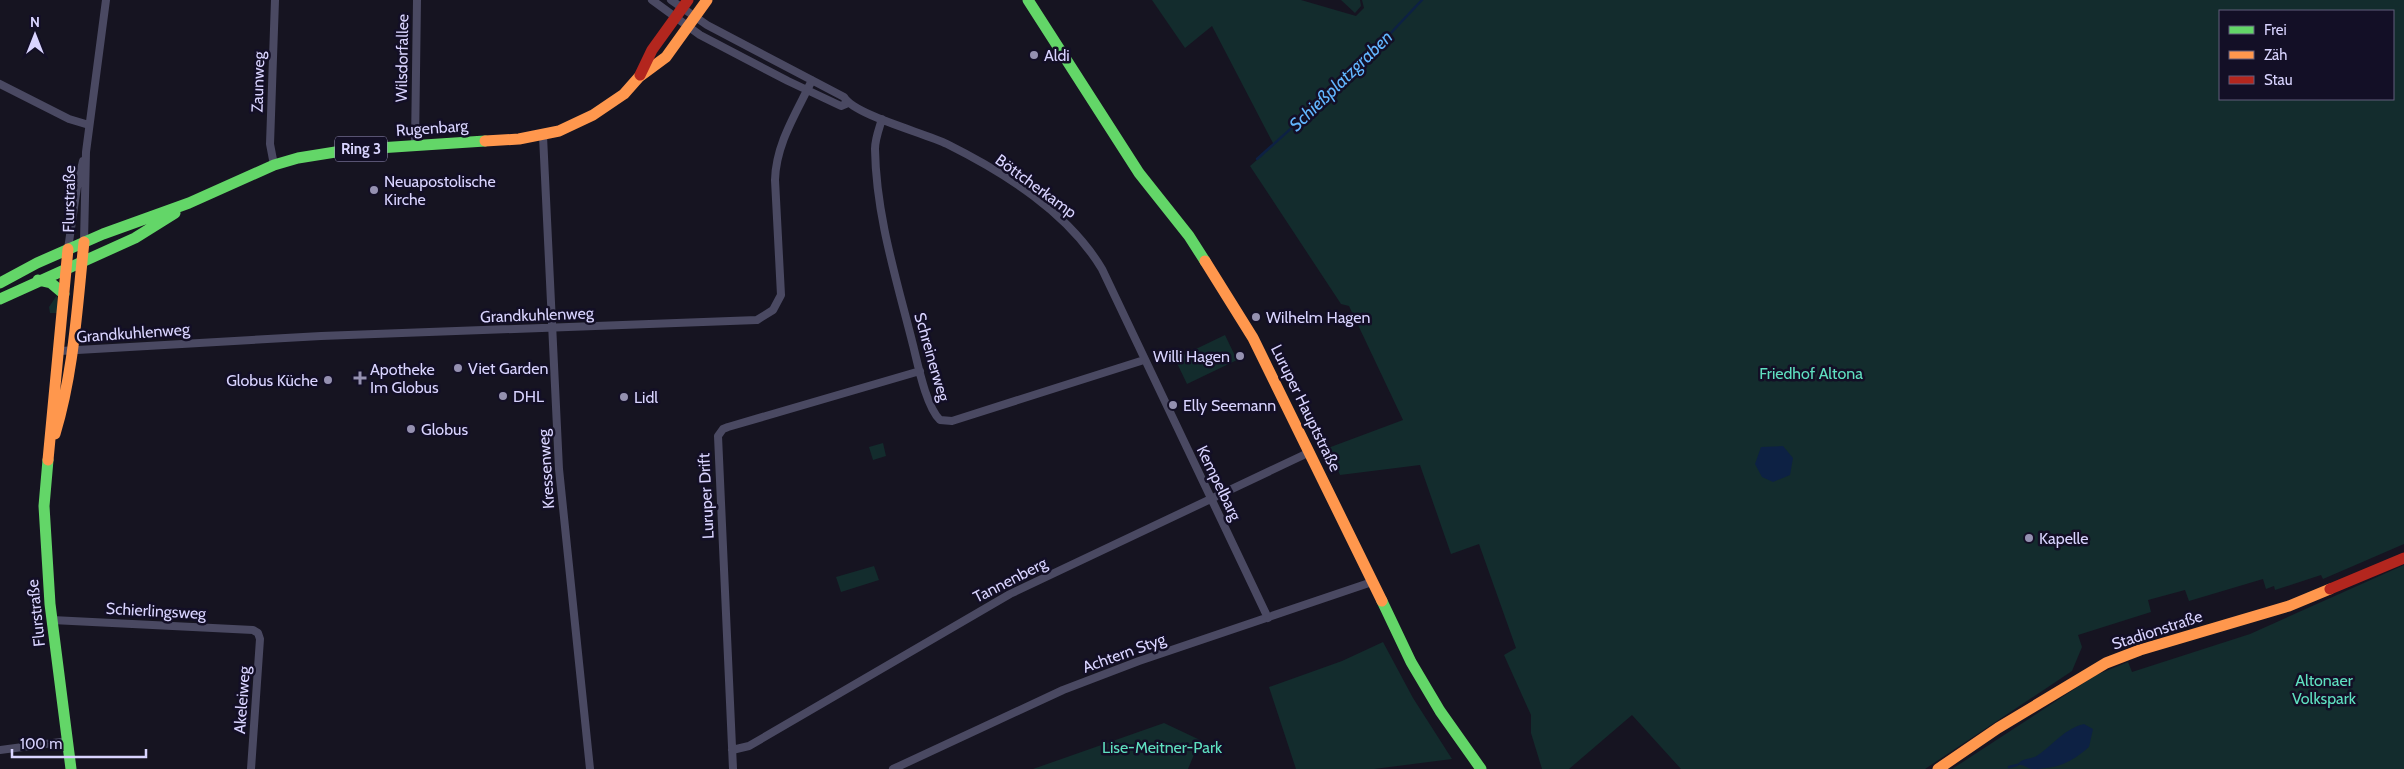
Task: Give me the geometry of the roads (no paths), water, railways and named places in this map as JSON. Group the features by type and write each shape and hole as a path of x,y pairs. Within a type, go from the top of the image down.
{"main road":[{"name":"Rugenbarg","path":"0,283 84,242 189,203 274,165 322,154 543,136 576,124 601,111 624,94 639,77 666,57 707,0"},
{"name":"Luruper Hauptstraße","path":"1028,0 1139,172 1202,256 1253,338 1425,687 1480,769"},
{"name":"Rugenbarg","path":"639,77 652,50 685,4"},
{"name":"Rugenbarg","path":"0,299 38,280 134,238 189,203"},
{"name":"Flurstraße","path":"49,453 66,398 73,351 84,242"},
{"name":"Flurstraße","path":"68,250 60,351 53,393 44,523 52,620 71,769"},
{"path":"38,280 51,283 64,294"},
{"name":"Stadionstraße","path":"1938,769 2006,724 2106,663 2140,650 2289,606 2404,558"}],"street":[{"name":"Flurstraße","path":"84,242 86,152 106,0"},
{"name":"Zaunweg","path":"274,165 270,144 275,0"},
{"name":"Wilsdorfallee","path":"415,145 417,0"},
{"name":"Böttcherkamp","path":"652,0 688,27 807,90 841,106 848,103"},
{"name":"Böttcherkamp","path":"671,0 685,4 695,17 844,97 848,103 882,119 927,135 965,153 1008,179 1057,215 1076,233 1094,256 1144,360"},
{"name":"Grandkuhlenweg","path":"60,351 328,336 749,322 766,316 778,303 782,285 775,180 777,160 786,133 812,80"},
{"path":"0,84 69,119 89,125"},
{"name":"Schreinerweg","path":"882,119 875,150 881,210 920,371 936,416 945,422 1144,360"},
{"name":"Kressenweg","path":"543,136 559,469 590,769"},
{"name":"Flurstraße","path":"68,250 77,187 86,152"},
{"name":"Kempelbarg","path":"1144,360 1212,498 1268,618"},
{"name":"Luruper Drift","path":"732,769 718,436 728,427 920,371"},
{"name":"Tannenberg","path":"732,750 749,746 1010,594 1310,452"},
{"name":"Achtern Styg","path":"893,769 1063,690 1139,661 1372,582"},
{"name":"Schierlingsweg","path":"52,620 253,630 258,632"},
{"name":"Akeleiweg","path":"252,769 260,639 258,632"},
{"path":"0,750 68,741"}],"water":[{"path":"1783,446 1793,458 1790,475 1773,482 1762,477 1755,464 1761,447"},
{"path":"2084,724 2093,729 2089,747 2076,757 2063,764 2048,768 2032,769 2017,765 2038,755 2071,729"}],"waterway":[{"name":"Schießplatzgraben","path":"1257,159 1355,71 1422,0"},
{"path":"2009,767 2017,765"}],"place":[{"name":"Aldi","path":"1034,55"},
{"name":"Neuapostolische Kirche","path":"374,190"},
{"name":"Wilhelm Hagen","path":"1256,317"},
{"name":"Willi Hagen","path":"1240,356"},
{"name":"Viet Garden","path":"458,368"},
{"name":"Apotheke Im Globus","path":"360,378"},
{"name":"Globus Küche","path":"328,380"},
{"name":"DHL","path":"503,396"},
{"name":"Lidl","path":"624,397"},
{"name":"Elly Seemann","path":"1173,405"},
{"name":"Globus","path":"411,429"},
{"name":"Kapelle","path":"2029,538"}],"park label":[{"name":"Friedhof Altona","path":"1811,373"},
{"name":"Altonaer Volkspark","path":"2324,689"},
{"name":"Lise-Meitner-Park","path":"1162,747"}]}
